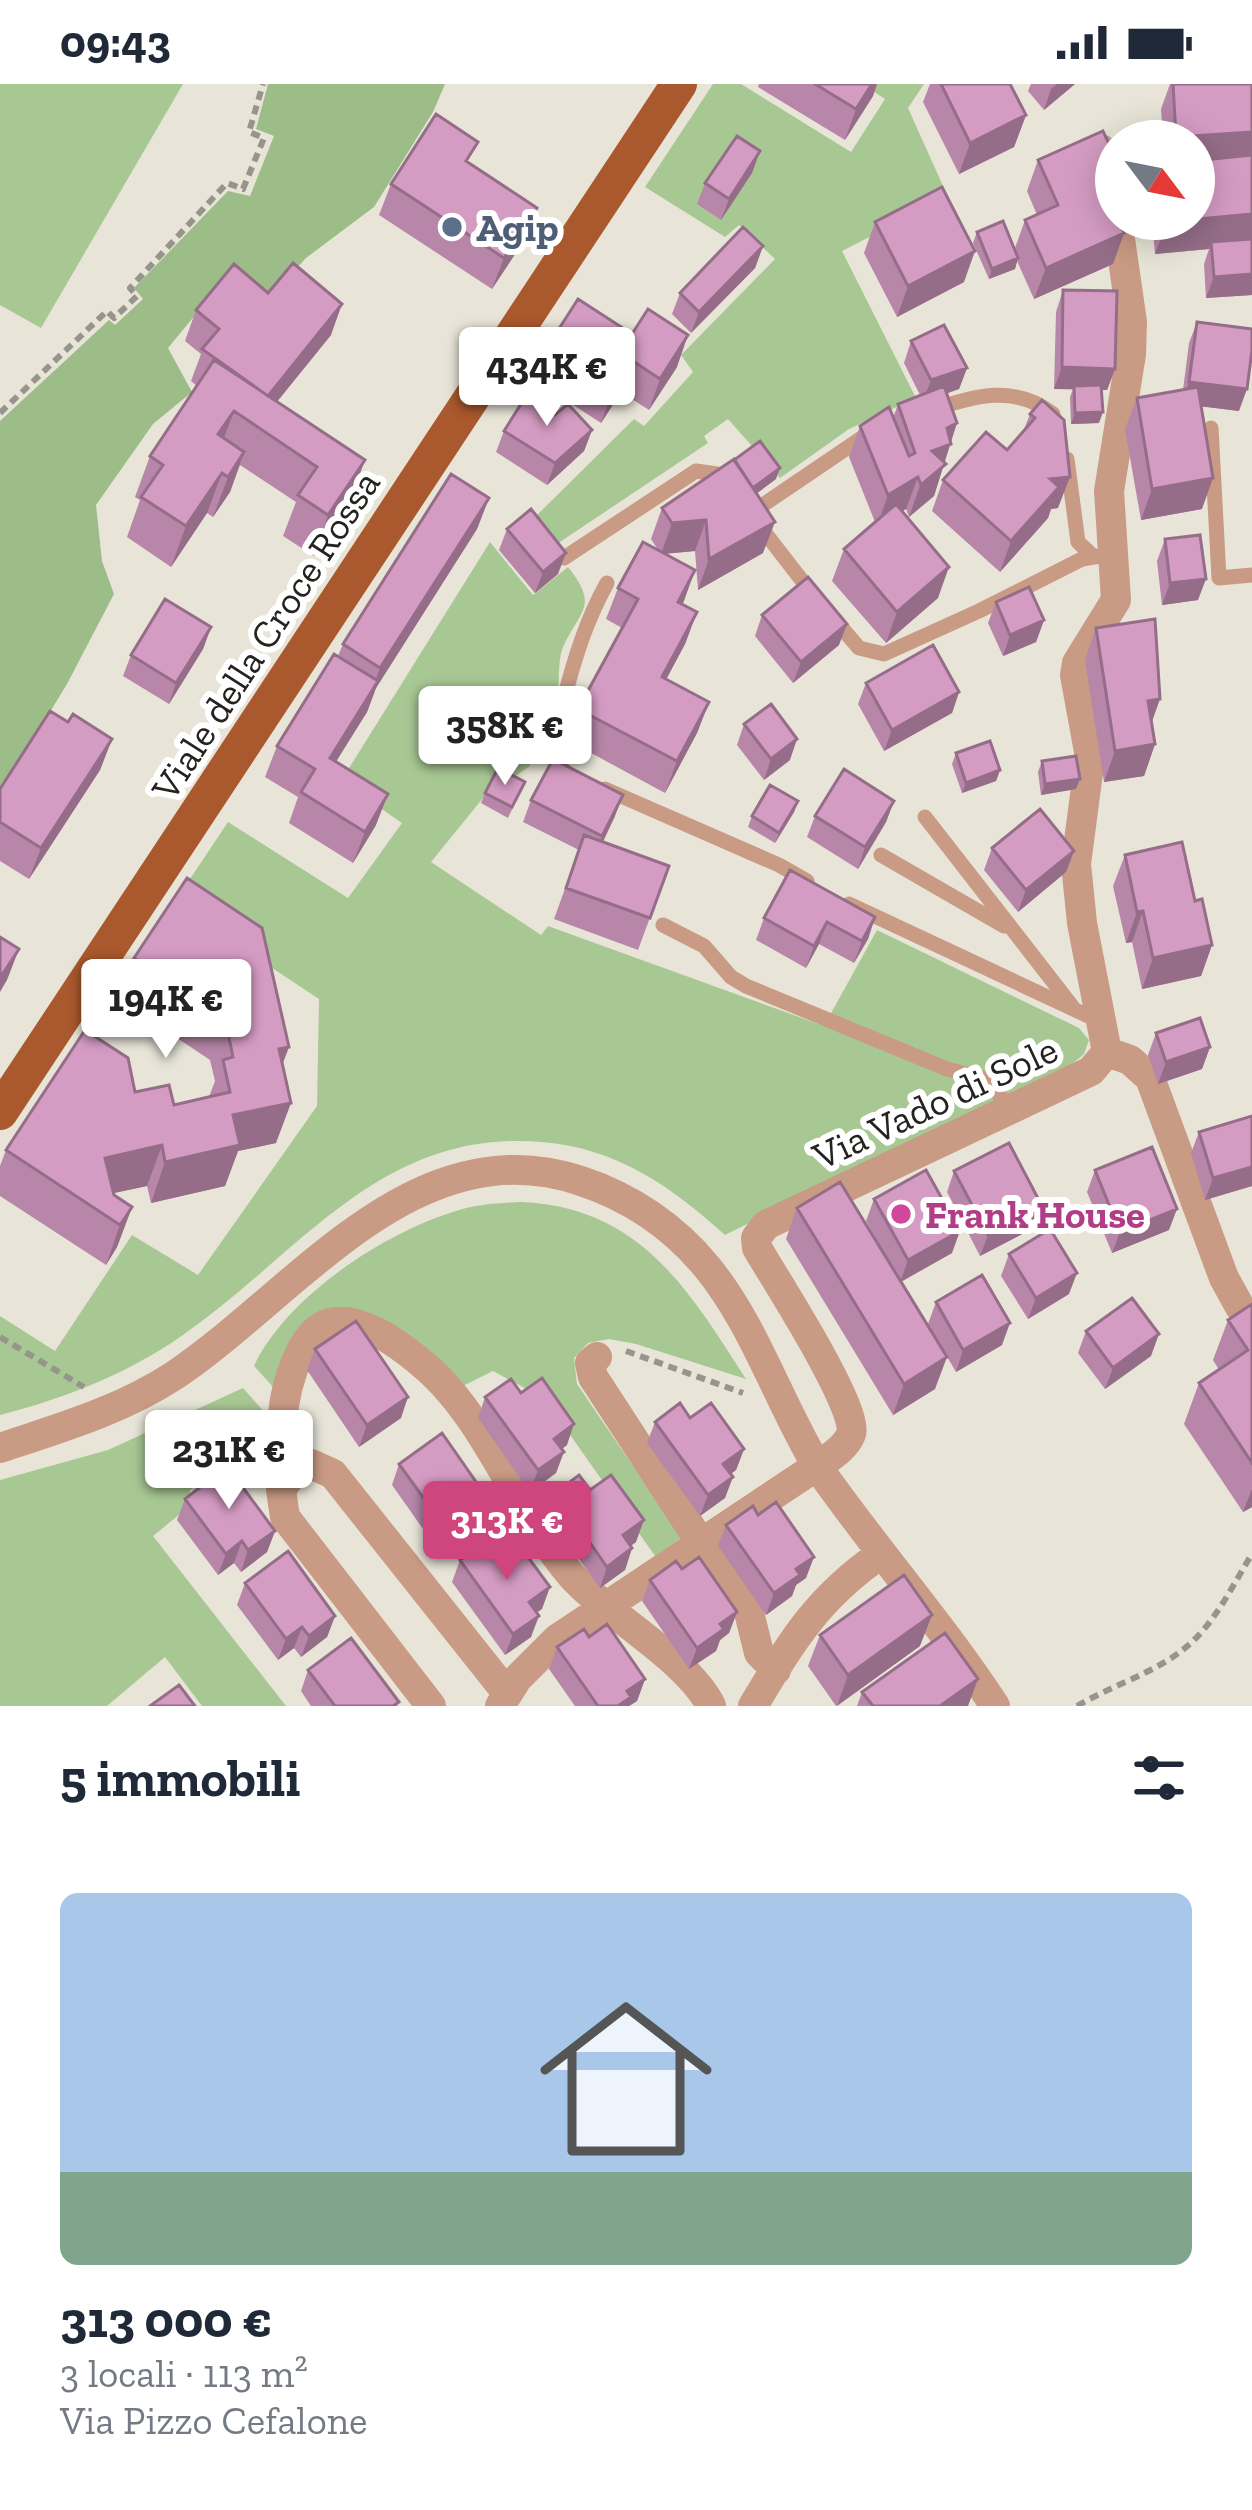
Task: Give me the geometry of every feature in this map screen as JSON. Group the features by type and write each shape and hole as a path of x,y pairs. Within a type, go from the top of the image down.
{"main road":[{"name":"Viale della Croce Rossa","path":"0,1112 679,84"}],"street":[{"name":"Via Vado di Sole","path":"817,1466 844,1445 853,1420 757,1248 758,1232 1091,1071 1096,1029 1076,865 1090,757 1075,675 1081,655 1116,600 1103,555 1132,322 1117,240"},
{"path":"1096,1029 1150,1078 1224,1278 1252,1318"},
{"path":"0,1444 63,1427 146,1393 220,1341 376,1215 462,1175 523,1170 598,1186 672,1232 727,1294 817,1466 881,1554 934,1615 995,1706"},
{"path":"296,1468 284,1442 283,1411 289,1380 303,1349 319,1328 333,1322 371,1331 412,1355 443,1384 567,1569 676,1666 711,1706"},
{"path":"598,1357 589,1367 593,1377 701,1543 747,1604 759,1653 776,1670"},
{"path":"431,1706 285,1516 281,1490 296,1468 311,1464 333,1474 504,1700 542,1652 817,1466"},
{"path":"753,1706 831,1591 881,1554"}],"lane":[{"path":"908,417 999,393 1038,404 1062,431 1078,542 1103,555"},
{"path":"751,513 852,442 886,424"},
{"path":"1211,428 1219,578 1252,575"},
{"path":"564,558 697,471 717,474 787,565 868,653 897,649 1103,555"},
{"path":"608,584 579,640 550,738 550,754 559,767 779,865 1096,1029"},
{"path":"925,817 1096,1029"},
{"path":"881,855 1012,930"},
{"path":"663,925 704,946 731,977 746,986 946,1069 986,1079 994,1084 1007,1111"}],"path":[{"path":"0,413 107,311 114,318 137,296 130,288 227,183 243,189 264,138 249,132 263,84"},
{"path":"0,1337 54,1372"},
{"path":"598,1357 620,1351 637,1354 750,1395 775,1385"},
{"path":"1077,1706 1154,1667 1194,1640 1252,1554"}],"green space":[{"path":"0,84 183,84 41,328 0,305"},
{"path":"268,84 445,84 433,112 374,207 306,258 256,312 220,285 168,348 192,392 153,424 96,505 102,561 114,594 67,684 0,794 0,421 109,320 115,325 143,299 134,288 228,191 250,196 274,136 256,129"},
{"path":"713,84 741,84 851,152 885,99 862,84 924,84 908,108 948,197 842,251 916,398 849,429 780,478 728,419 704,436 708,443 545,552 524,528 634,419 644,426 693,372 681,355 775,259 739,225 725,237 645,187"},
{"path":"490,542 533,595 568,567 585,601 562,650 556,697 533,747 530,766 483,798 431,862 541,935 548,926 824,1026 877,930 1079,1028 1089,1040 1084,1054 1071,1065 725,1235 641,1172 594,1152 542,1142 485,1143 435,1155 389,1175 346,1202 226,1303 162,1349 95,1383 0,1415 0,1316 55,1351 132,1235 198,1275 317,1106 319,999 174,903 228,822 348,898 402,823 341,781"},
{"path":"521,1202 562,1207 629,1236 681,1285 746,1379 609,1339 588,1343 574,1358 577,1384 682,1538 655,1556 545,1399 493,1371 463,1386 377,1321 274,1388 254,1366 269,1340 313,1292 369,1251 456,1211"},
{"path":"243,1388 273,1422 189,1491 196,1501 153,1536 286,1706 202,1706 165,1657 107,1706 0,1706 0,1480 108,1450"}],"building":[{"path":"815,84 872,84 856,109"},
{"path":"941,84 1010,84 1026,115 970,143"},
{"path":"1173,84 1252,84 1252,132 1215,134 1215,120 1175,120"},
{"path":"436,114 478,142 466,161 537,208 504,258 391,184"},
{"path":"1095,135 1095,240 1108,240 1046,268 1025,220 1058,205 1038,160"},
{"path":"737,136 760,151 729,199 705,183"},
{"path":"1252,155 1252,214 1215,217 1215,159"},
{"path":"942,187 975,251 908,286 875,222"},
{"path":"1003,221 1018,258 992,269 977,232"},
{"path":"743,227 763,246 699,312 680,293"},
{"path":"1252,239 1252,274 1214,277 1211,242"},
{"path":"293,263 342,304 268,396 202,349 219,329 196,310 234,264 268,293"},
{"path":"1063,290 1117,291 1115,369 1062,367"},
{"path":"578,299 632,334 648,309 688,335 660,379 633,361 612,392 546,349"},
{"path":"1197,322 1252,329 1247,389 1189,382"},
{"path":"944,325 967,368 931,380 911,341"},
{"path":"214,360 365,460 328,515 298,495 317,467 234,411 218,434 244,452 228,477 222,473 186,526 141,497 163,465 150,456"},
{"path":"1101,385 1103,412 1075,413 1074,386"},
{"path":"944,386 957,423 947,428 951,444 932,451 946,464 921,485 918,477 888,495 860,426 889,407 909,456 915,453 898,404"},
{"path":"1198,387 1213,478 1152,489 1137,398"},
{"path":"526,396 555,415 568,404 592,430 555,463 504,431"},
{"path":"1042,400 1064,420 1070,477 1050,479 1059,487 1011,541 943,480 986,432 1007,450 1035,418 1030,414"},
{"path":"760,441 780,468 753,488 734,460"},
{"path":"734,459 775,522 709,559 706,520 672,523 662,508"},
{"path":"451,474 489,498 380,668 343,644"},
{"path":"896,504 949,567 897,612 844,549"},
{"path":"531,509 566,553 543,572 507,529"},
{"path":"1200,535 1206,579 1170,583 1165,539"},
{"path":"643,542 695,570 678,602 697,612 662,677 709,702 677,761 578,709 638,599 618,588"},
{"path":"808,577 847,624 801,662 762,615"},
{"path":"1029,587 1044,620 1010,635 996,602"},
{"path":"165,599 211,627 176,683 131,655"},
{"path":"1155,619 1160,699 1148,701 1155,744 1115,751 1096,628"},
{"path":"933,645 959,692 892,730 866,683"},
{"path":"334,654 378,681 330,758 388,794 365,832 301,792 315,769 277,746"},
{"path":"771,704 797,739 771,759 744,724"},
{"path":"50,711 68,722 73,714 112,739 41,848 0,822 0,789"},
{"path":"990,741 1000,770 966,783 956,753"},
{"path":"1076,756 1080,779 1045,784 1042,761"},
{"path":"553,759 623,795 602,836 531,800"},
{"path":"498,768 525,782 512,807 485,793"},
{"path":"844,769 894,801 865,847 815,816"},
{"path":"770,785 798,801 779,833 752,816"},
{"path":"1040,809 1074,851 1026,890 992,848"},
{"path":"584,835 669,866 650,918 566,888"},
{"path":"1182,842 1195,901 1202,899 1212,945 1153,958 1125,855"},
{"path":"790,870 875,917 862,941 827,922 814,946 764,918"},
{"path":"187,878 262,928 289,1047 279,1049 291,1103 233,1115 240,1145 165,1162 162,1145 105,1158 114,1195 132,1207 120,1225 6,1150 85,1030 128,1058 135,1092 169,1085 174,1105 230,1092 223,1060 233,1057 225,1019 134,958"},
{"path":"0,937 19,949 0,978"},
{"path":"1200,1018 1210,1047 1166,1062 1156,1033"},
{"path":"1252,1116 1252,1167 1213,1178 1199,1132"},
{"path":"1009,1143 1042,1206 988,1235 954,1171"},
{"path":"1152,1147 1177,1209 1120,1232 1095,1170"},
{"path":"926,1170 960,1231 908,1260 874,1199"},
{"path":"840,1182 947,1357 904,1384 797,1208"},
{"path":"1050,1229 1077,1273 1036,1298 1009,1254"},
{"path":"982,1275 1010,1323 963,1350 936,1302"},
{"path":"1132,1298 1159,1334 1113,1368 1086,1331"},
{"path":"1252,1304 1252,1463 1199,1383 1248,1350 1228,1320"},
{"path":"356,1321 408,1397 367,1425 315,1349"},
{"path":"542,1378 574,1424 554,1439 564,1452 538,1470 485,1397 511,1379 521,1393"},
{"path":"680,1403 690,1418 711,1403 744,1449 723,1464 733,1477 708,1495 655,1422"},
{"path":"442,1433 490,1502 448,1532 399,1464"},
{"path":"227,1466 275,1531 248,1550 242,1541 226,1554 185,1499"},
{"path":"579,1475 590,1490 611,1475 644,1520 623,1535 632,1548 607,1567 555,1493"},
{"path":"776,1502 814,1557 796,1569 800,1575 774,1593 726,1525 753,1506 758,1515"},
{"path":"485,1542 496,1557 517,1542 550,1587 529,1602 539,1616 513,1634 460,1560"},
{"path":"288,1551 335,1616 309,1636 302,1627 286,1639 245,1583"},
{"path":"699,1557 737,1612 720,1624 724,1629 697,1648 650,1580 676,1561 682,1569"},
{"path":"904,1575 932,1615 848,1675 820,1635"},
{"path":"607,1624 645,1679 627,1691 631,1697 618,1706 598,1706 557,1647 584,1629 589,1637"},
{"path":"945,1633 978,1679 940,1706 873,1706 862,1692"},
{"path":"351,1638 399,1702 393,1706 335,1706 308,1670"},
{"path":"179,1685 195,1706 150,1706"}],"place":[{"name":"Agip","path":"452,227"},
{"name":"Frank House","path":"901,1214"}]}
